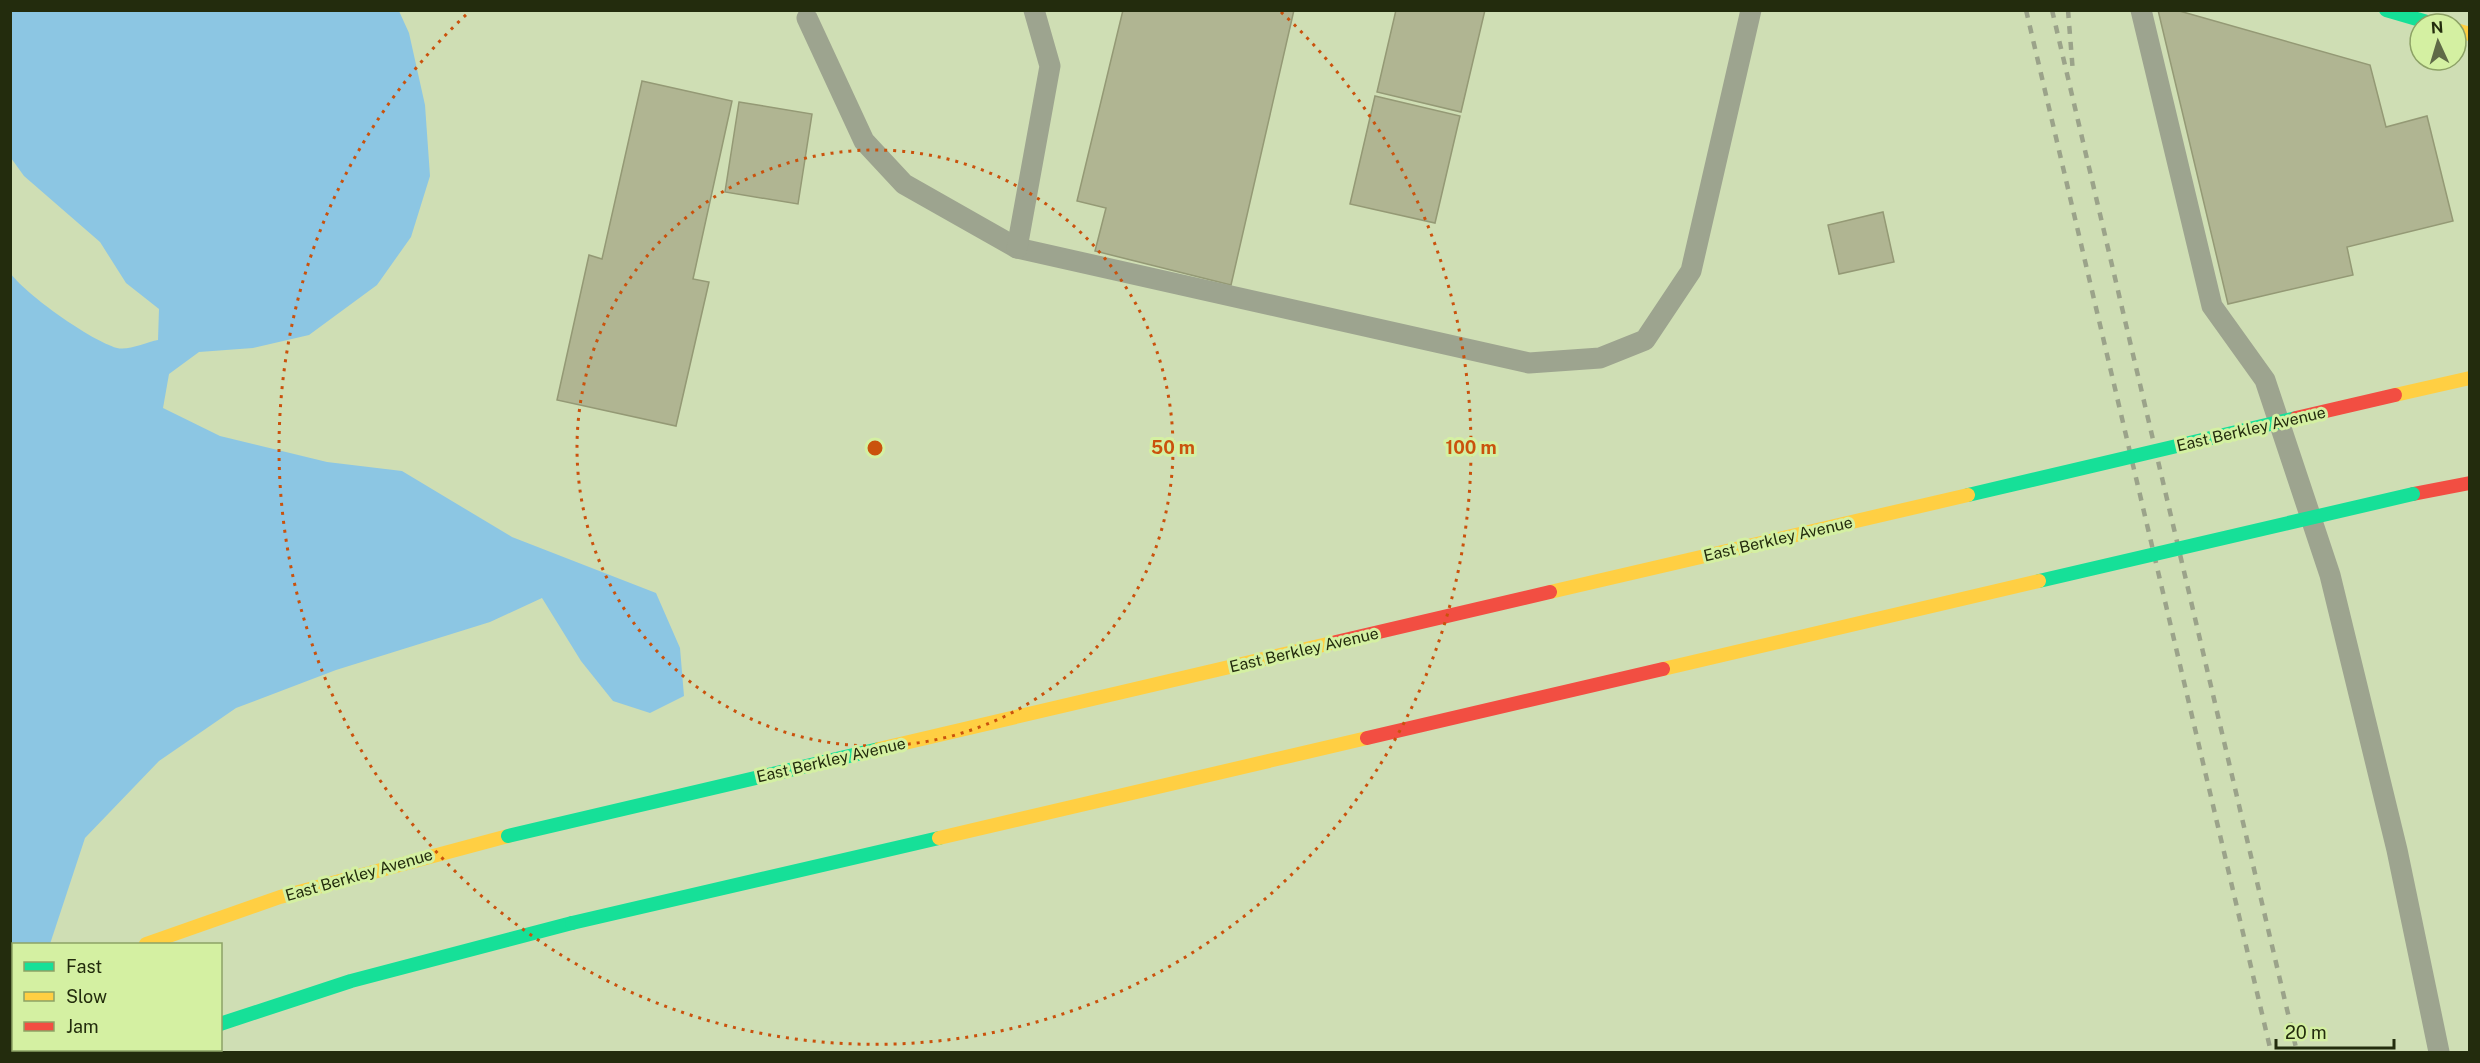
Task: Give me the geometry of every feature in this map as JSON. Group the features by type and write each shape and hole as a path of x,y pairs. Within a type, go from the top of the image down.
{"main road":[{"path":"2386,10 2408,16"},
{"name":"East Berkley Avenue","path":"151,943 202,922 353,874 497,838 2469,378"},
{"path":"222,1023 279,1002 363,976 584,921 2469,483"}],"lane":[{"path":"1017,248 1050,66 1034,10"},
{"path":"807,18 864,141 904,184 1017,248 1529,363 1600,358 1645,340 1691,271 1751,10"},
{"path":"2141,10 2212,306 2265,380 2330,574 2397,850 2439,1053"}],"water":[{"path":"11,11 399,11 409,33 425,105 430,176 411,237 377,285 309,335 253,348 199,352 169,374 163,408 220,436 327,462 402,471 512,537 656,593 680,648 684,696 650,713 613,701 581,661 542,598 490,622 336,670 236,708 159,761 85,838 50,943 12,943 11,1048 11,274 31,294 60,316 91,336 121,349 158,340 159,309 126,283 100,242 24,176 11,158"}],"building":[{"path":"1123,10 1294,10 1231,285 1095,251 1106,208 1077,201"},
{"path":"1396,10 1485,10 1461,112 1377,92"},
{"path":"2158,10 2176,10 2370,65 2386,127 2427,116 2453,221 2347,247 2353,275 2228,304"},
{"path":"642,81 732,101 693,279 709,282 676,426 557,400 589,255 602,259"},
{"path":"1375,96 1460,116 1435,223 1350,204"},
{"path":"739,102 812,114 798,204 725,192"},
{"path":"1883,212 1894,262 1839,274 1828,225"}],"railway":[{"path":"2026,10 2271,1052"},
{"path":"2052,10 2297,1052"},
{"path":"2068,10 2073,73"}],"traffic: fast":[{"path":"2386,10 2408,16"},
{"path":"1968,495 2296,418"},
{"path":"2039,581 2413,494"},
{"path":"508,836 879,749"},
{"path":"572,923 939,838"},
{"path":"222,1023 351,981 572,923"},
{"path":"144,1052 148,1051"}],"traffic: slow":[{"path":"2395,395 2470,378"},
{"path":"1550,592 1968,495"},
{"path":"1663,669 2039,581"},
{"path":"879,749 1336,642"},
{"path":"939,838 1367,738"},
{"path":"149,943 280,897 508,836"}],"traffic: jam":[{"path":"2296,418 2395,395"},
{"path":"2413,494 2470,483"},
{"path":"1336,642 1550,592"},
{"path":"1367,738 1663,669"}]}
